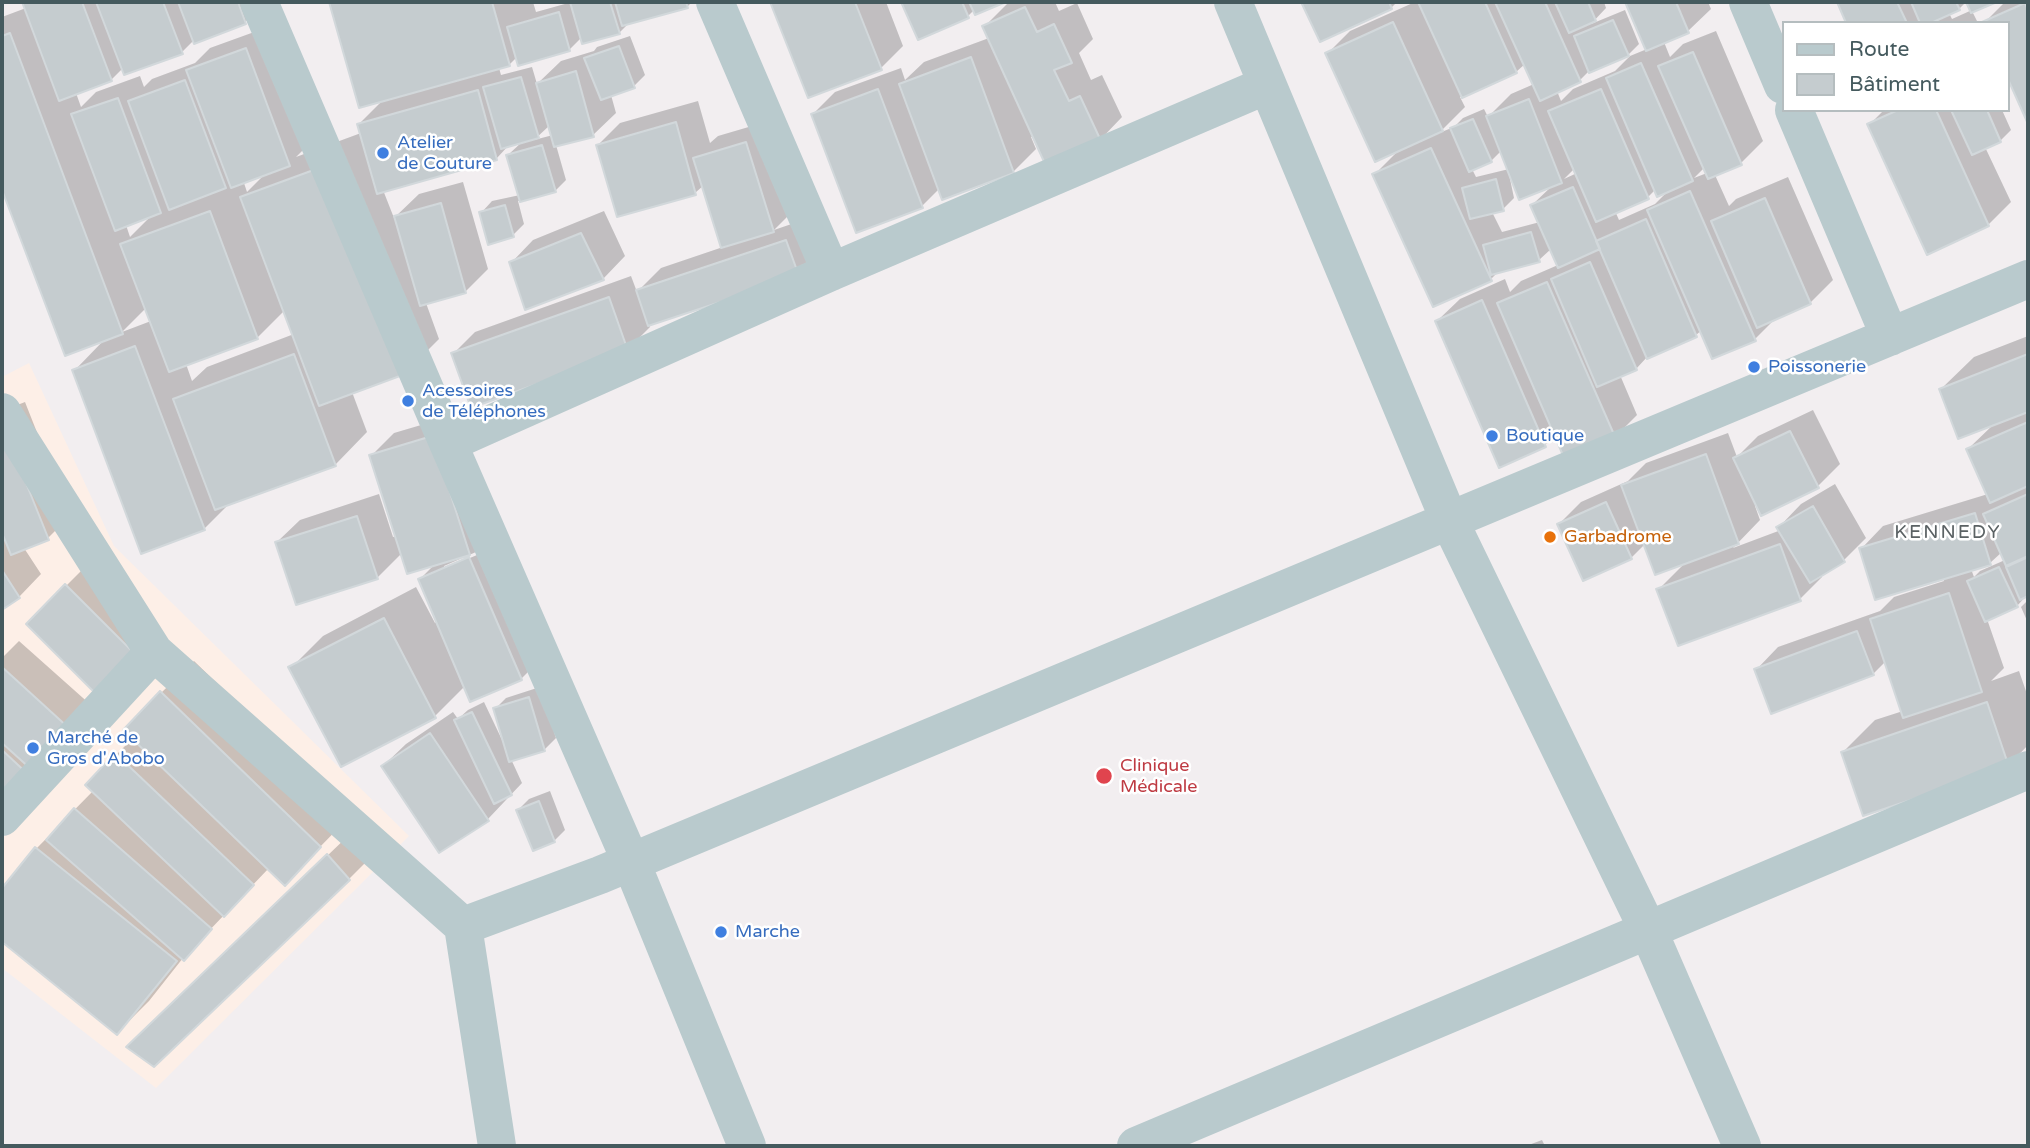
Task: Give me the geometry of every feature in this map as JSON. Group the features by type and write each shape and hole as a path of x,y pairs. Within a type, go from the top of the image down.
{"street":[{"path":"259,2 631,862 747,1146"},
{"path":"715,2 831,272"},
{"path":"1233,2 1450,522 1649,932 1741,1146"},
{"path":"1748,2 1782,83"},
{"path":"448,443 831,272 1266,85"},
{"path":"1795,112 1890,337"},
{"path":"463,926 631,862 2028,279"},
{"path":"2,412 155,652 463,926 497,1146"},
{"path":"2,817 155,652"},
{"path":"1136,1146 2028,771"}],"shaded area":[{"path":"29,363 114,546 409,836 156,1088 2,968 2,377"}],"building":[{"path":"22,2 82,2 112,81 59,101"},
{"path":"96,2 163,2 183,54 124,75"},
{"path":"178,2 238,2 246,24 194,44"},
{"path":"329,2 492,2 510,66 359,108"},
{"path":"570,2 610,2 620,34 582,44"},
{"path":"615,2 686,2 688,8 622,26"},
{"path":"770,2 855,2 882,70 808,98"},
{"path":"901,2 962,2 969,18 918,40"},
{"path":"969,2 1006,2 975,15"},
{"path":"1301,2 1389,2 1392,9 1320,42"},
{"path":"1418,2 1485,2 1517,73 1462,98"},
{"path":"1495,2 1545,2 1581,82 1540,101"},
{"path":"1555,2 1588,2 1596,21 1569,33"},
{"path":"1625,2 1676,2 1689,33 1646,51"},
{"path":"1837,2 1897,2 1906,21 1845,21"},
{"path":"1911,2 1956,2 1960,10 1935,21 1919,21"},
{"path":"1966,2 1997,2 1971,13"},
{"path":"2025,3 2028,10 2028,124 2009,81 2009,21 1984,21"},
{"path":"1025,7 1037,32 1054,24 1072,63 1054,70 1069,101 1080,96 1101,141 1046,166 982,26"},
{"path":"559,12 570,51 518,66 507,27"},
{"path":"1613,20 1629,56 1589,73 1574,36"},
{"path":"1393,22 1443,131 1375,162 1325,53"},
{"path":"10,33 123,334 65,356 2,190 2,36"},
{"path":"619,46 635,88 601,100 584,58"},
{"path":"246,48 290,166 231,188 186,70"},
{"path":"1693,52 1742,165 1708,179 1658,66"},
{"path":"971,57 1014,173 942,200 899,84"},
{"path":"1641,63 1693,181 1657,197 1606,78"},
{"path":"576,71 594,137 554,147 536,83"},
{"path":"521,77 539,138 501,149 483,87"},
{"path":"185,80 226,188 169,210 128,101"},
{"path":"878,89 923,208 856,233 811,114"},
{"path":"1601,89 1649,199 1596,222 1548,111"},
{"path":"478,90 497,160 377,194 357,124"},
{"path":"118,98 161,213 115,231 71,114"},
{"path":"1529,99 1562,183 1519,200 1486,116"},
{"path":"1894,112 1937,112 1989,226 1927,255 1867,124"},
{"path":"1952,112 1988,112 2001,142 1972,155"},
{"path":"1473,119 1492,162 1469,172 1450,128"},
{"path":"676,122 696,195 617,217 596,145"},
{"path":"746,142 774,232 721,248 693,158"},
{"path":"542,145 556,192 520,202 506,155"},
{"path":"1431,148 1492,281 1433,307 1372,174"},
{"path":"330,164 408,373 319,406 240,197"},
{"path":"1496,179 1504,211 1470,219 1462,188"},
{"path":"1573,187 1600,249 1558,268 1530,205"},
{"path":"1690,191 1756,341 1712,359 1647,210"},
{"path":"1765,198 1811,304 1757,328 1711,221"},
{"path":"441,203 466,293 420,306 394,216"},
{"path":"505,205 514,237 488,245 479,212"},
{"path":"210,211 258,339 169,372 120,244"},
{"path":"1646,219 1697,337 1647,359 1596,241"},
{"path":"1531,232 1540,262 1491,275 1483,245"},
{"path":"581,233 604,280 525,310 509,262"},
{"path":"786,240 799,276 648,326 636,290"},
{"path":"1590,262 1637,370 1597,387 1551,279"},
{"path":"1547,282 1616,439 1565,460 1497,303"},
{"path":"609,297 628,351 471,408 451,353"},
{"path":"1482,300 1546,447 1499,468 1435,321"},
{"path":"135,346 205,530 141,554 72,370"},
{"path":"294,354 336,466 215,510 173,399"},
{"path":"2028,354 2028,412 1958,439 1939,389"},
{"path":"2028,422 2028,486 1990,503 1966,449"},
{"path":"2,423 49,540 11,555 2,533"},
{"path":"1790,431 1819,488 1761,516 1733,458"},
{"path":"432,436 470,555 407,574 369,455"},
{"path":"1706,454 1739,544 1655,575 1621,485"},
{"path":"2028,494 2028,556 2006,566 1983,514"},
{"path":"1606,502 1632,559 1583,581 1557,524"},
{"path":"1813,506 1845,562 1810,583 1776,527"},
{"path":"1975,513 1991,565 1875,600 1859,548"},
{"path":"357,516 378,579 296,605 275,542"},
{"path":"1780,544 1801,601 1678,646 1656,589"},
{"path":"469,557 522,680 470,702 418,579"},
{"path":"2028,557 2028,596 2020,600 2006,567"},
{"path":"1999,567 2018,607 1985,622 1967,581"},
{"path":"2,570 20,598 2,610"},
{"path":"65,584 139,658 100,698 26,624"},
{"path":"1949,593 1982,692 1903,718 1870,619"},
{"path":"384,618 436,718 341,767 288,667"},
{"path":"1857,631 1874,675 1771,714 1754,669"},
{"path":"2,667 71,730 33,771 2,743"},
{"path":"160,691 321,847 285,886 123,730"},
{"path":"529,697 545,751 509,762 493,708"},
{"path":"1987,702 2009,767 1863,816 1841,752"},
{"path":"472,712 512,795 494,804 454,720"},
{"path":"430,733 489,821 439,853 381,766"},
{"path":"2,750 31,777 2,808"},
{"path":"115,753 254,885 224,917 85,785"},
{"path":"539,801 555,842 533,851 516,810"},
{"path":"74,808 212,929 184,961 46,840"},
{"path":"35,847 177,961 117,1035 2,942 2,888"},
{"path":"327,854 350,880 154,1067 126,1047"}],"place":[{"name":"Atelier de Couture","path":"383,153"},
{"name":"Poissonerie","path":"1754,367"},
{"name":"Acessoires de Téléphones","path":"408,401"},
{"name":"Boutique","path":"1492,436"},
{"name":"Garbadrome","path":"1550,537"},
{"name":"Marché de Gros d'Abobo","path":"33,748"},
{"name":"Clinique Médicale","path":"1104,776"},
{"name":"Marche","path":"721,932"}],"district":[{"name":"KENNEDY","path":"1948,533"}]}
